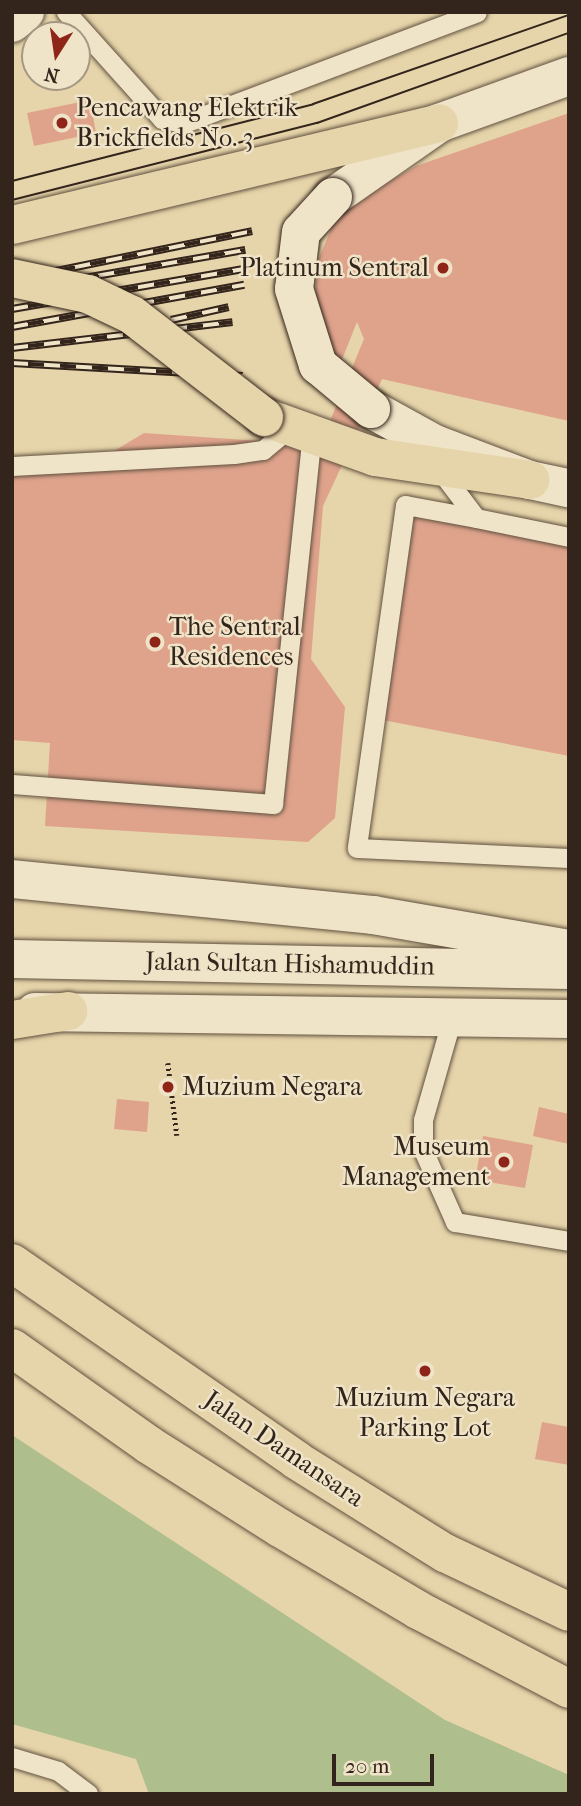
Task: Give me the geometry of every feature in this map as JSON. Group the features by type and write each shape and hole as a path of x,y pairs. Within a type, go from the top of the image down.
{"main road":[{"path":"12,23 25,12"},
{"path":"12,225 439,123 569,76"},
{"path":"439,123 333,197 301,232 294,289 318,365 371,409 435,444 530,480"},
{"path":"12,278 89,294 132,315 289,427 375,457 569,488"},
{"path":"12,879 373,915 569,950"},
{"name":"Jalan Sultan Hishamuddin","path":"12,959 569,970"},
{"path":"12,1020 68,1011"},
{"name":"Jalan Sultan Hishamuddin","path":"12,1012 569,1019"},
{"name":"Jalan Damansara","path":"12,1263 296,1460 445,1553 569,1612"},
{"path":"12,1348 149,1445 280,1528 418,1610 569,1689"}],"lane":[{"path":"66,12 162,119 184,123 477,12"},
{"path":"12,466 234,454 263,450 289,427"},
{"path":"12,784 273,804 289,427"},
{"path":"439,469 475,518"},
{"path":"569,537 405,505 357,848 569,858"},
{"path":"452,1018 423,1120 423,1150 455,1222 569,1241"},
{"path":"12,1758 58,1771 88,1794"}],"path":[{"path":"168,1063 177,1135"}],"green space":[{"path":"12,1435 445,1720 569,1775 569,1794 149,1794 136,1759 12,1724"}],"building":[{"name":"Pencawang Elektrik Brickfields No. 3","path":"90,100 96,133 34,146 27,113"},
{"path":"569,113 569,421 382,379 323,506 311,659 345,707 335,818 308,842 45,826 50,743 12,740 12,477 94,463 144,433 320,445 364,339 357,322 341,362 332,351 315,294 319,258 334,222 345,207 416,166"},
{"path":"410,498 569,528 569,756 367,717"},
{"path":"117,1099 149,1102 147,1132 114,1129"},
{"path":"539,1107 569,1114 569,1144 533,1136"},
{"name":"Museum Management","path":"483,1136 533,1145 525,1188 475,1180"},
{"path":"542,1422 569,1427 569,1465 535,1459"}],"tram line":[{"path":"12,181 313,104 569,15"},
{"path":"12,200 317,123 569,33"}],"railway":[{"path":"12,280 252,231"},
{"path":"67,281 245,250"},
{"path":"12,309 244,269"},
{"path":"12,327 244,285"},
{"path":"171,320 229,307"},
{"path":"12,348 232,322"},
{"path":"12,363 243,376"}],"place":[{"name":"Pencawang Elektrik Brickfields No. 3","path":"62,123"},
{"name":"Platinum Sentral","path":"443,268"},
{"name":"The Sentral Residences","path":"155,642"},
{"name":"Muzium Negara","path":"168,1087"},
{"name":"Museum Management","path":"504,1162"},
{"name":"Muzium Negara Parking Lot","path":"425,1371"}]}
